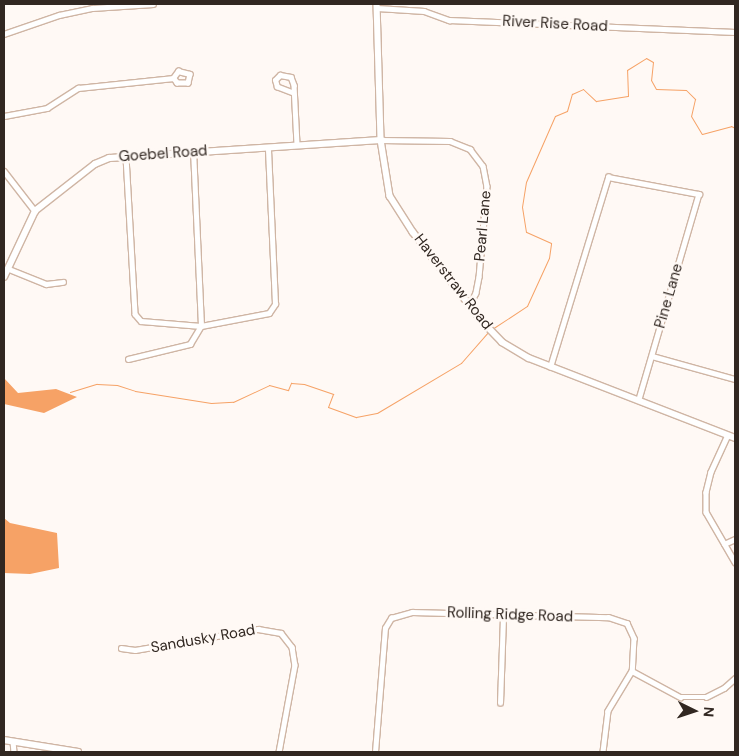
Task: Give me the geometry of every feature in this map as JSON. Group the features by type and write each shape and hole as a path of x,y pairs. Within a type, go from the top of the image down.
{"street":[{"path":"4,34 59,15 92,8 153,4"},
{"name":"River Rise Road","path":"377,6 424,11 449,20 735,32"},
{"name":"Haverstraw Road","path":"377,6 381,140 386,181 397,210 469,306 502,342 550,367 639,399 735,438"},
{"path":"293,93 277,87 275,80 280,75 292,77 297,145"},
{"path":"4,116 47,108 78,88 173,78"},
{"name":"Goebel Road","path":"4,277 35,212 95,164 126,156 381,140"},
{"name":"Pearl Lane","path":"381,140 450,141 470,149 483,166 487,186 479,277 476,293 469,306"},
{"path":"126,156 132,307 141,321 201,326 269,312 276,297 268,148"},
{"path":"128,359 190,344 201,326 193,152"},
{"path":"4,172 35,212"},
{"name":"Pine Lane","path":"550,367 608,177 699,194 639,399"},
{"path":"8,269 46,284 64,282"},
{"path":"652,356 735,379"},
{"path":"728,435 706,492 706,512 735,562"},
{"path":"724,544 735,539"},
{"name":"Rolling Ridge Road","path":"376,752 382,639 391,618 412,612 608,617 626,623 634,638 632,671 608,711 603,752"},
{"path":"500,703 503,615"},
{"name":"Sandusky Road","path":"121,648 136,650 258,629 281,633 292,647 294,665 279,752"},
{"path":"632,671 680,697 706,697 735,678"},
{"path":"730,683 735,688"},
{"path":"4,740 78,752"},
{"path":"13,741 14,752"}],"shaded area":[{"path":"4,378 18,393 56,389 77,397 44,413 4,404"},
{"path":"4,518 10,523 57,533 59,568 30,574 4,573"}],"waterway":[{"path":"492,329 527,306 549,258 551,243 526,232 522,207 526,182 555,116 567,111 572,94 583,89 596,101 628,96 627,70 646,58 653,62 651,80 656,89 686,90 695,99 691,116 702,134 731,126 735,128"},
{"path":"70,392 97,384 117,385 135,391 211,403 233,402 269,385 288,390 291,383 304,384 333,394 328,407 356,417 377,413 461,363 489,331"}]}
